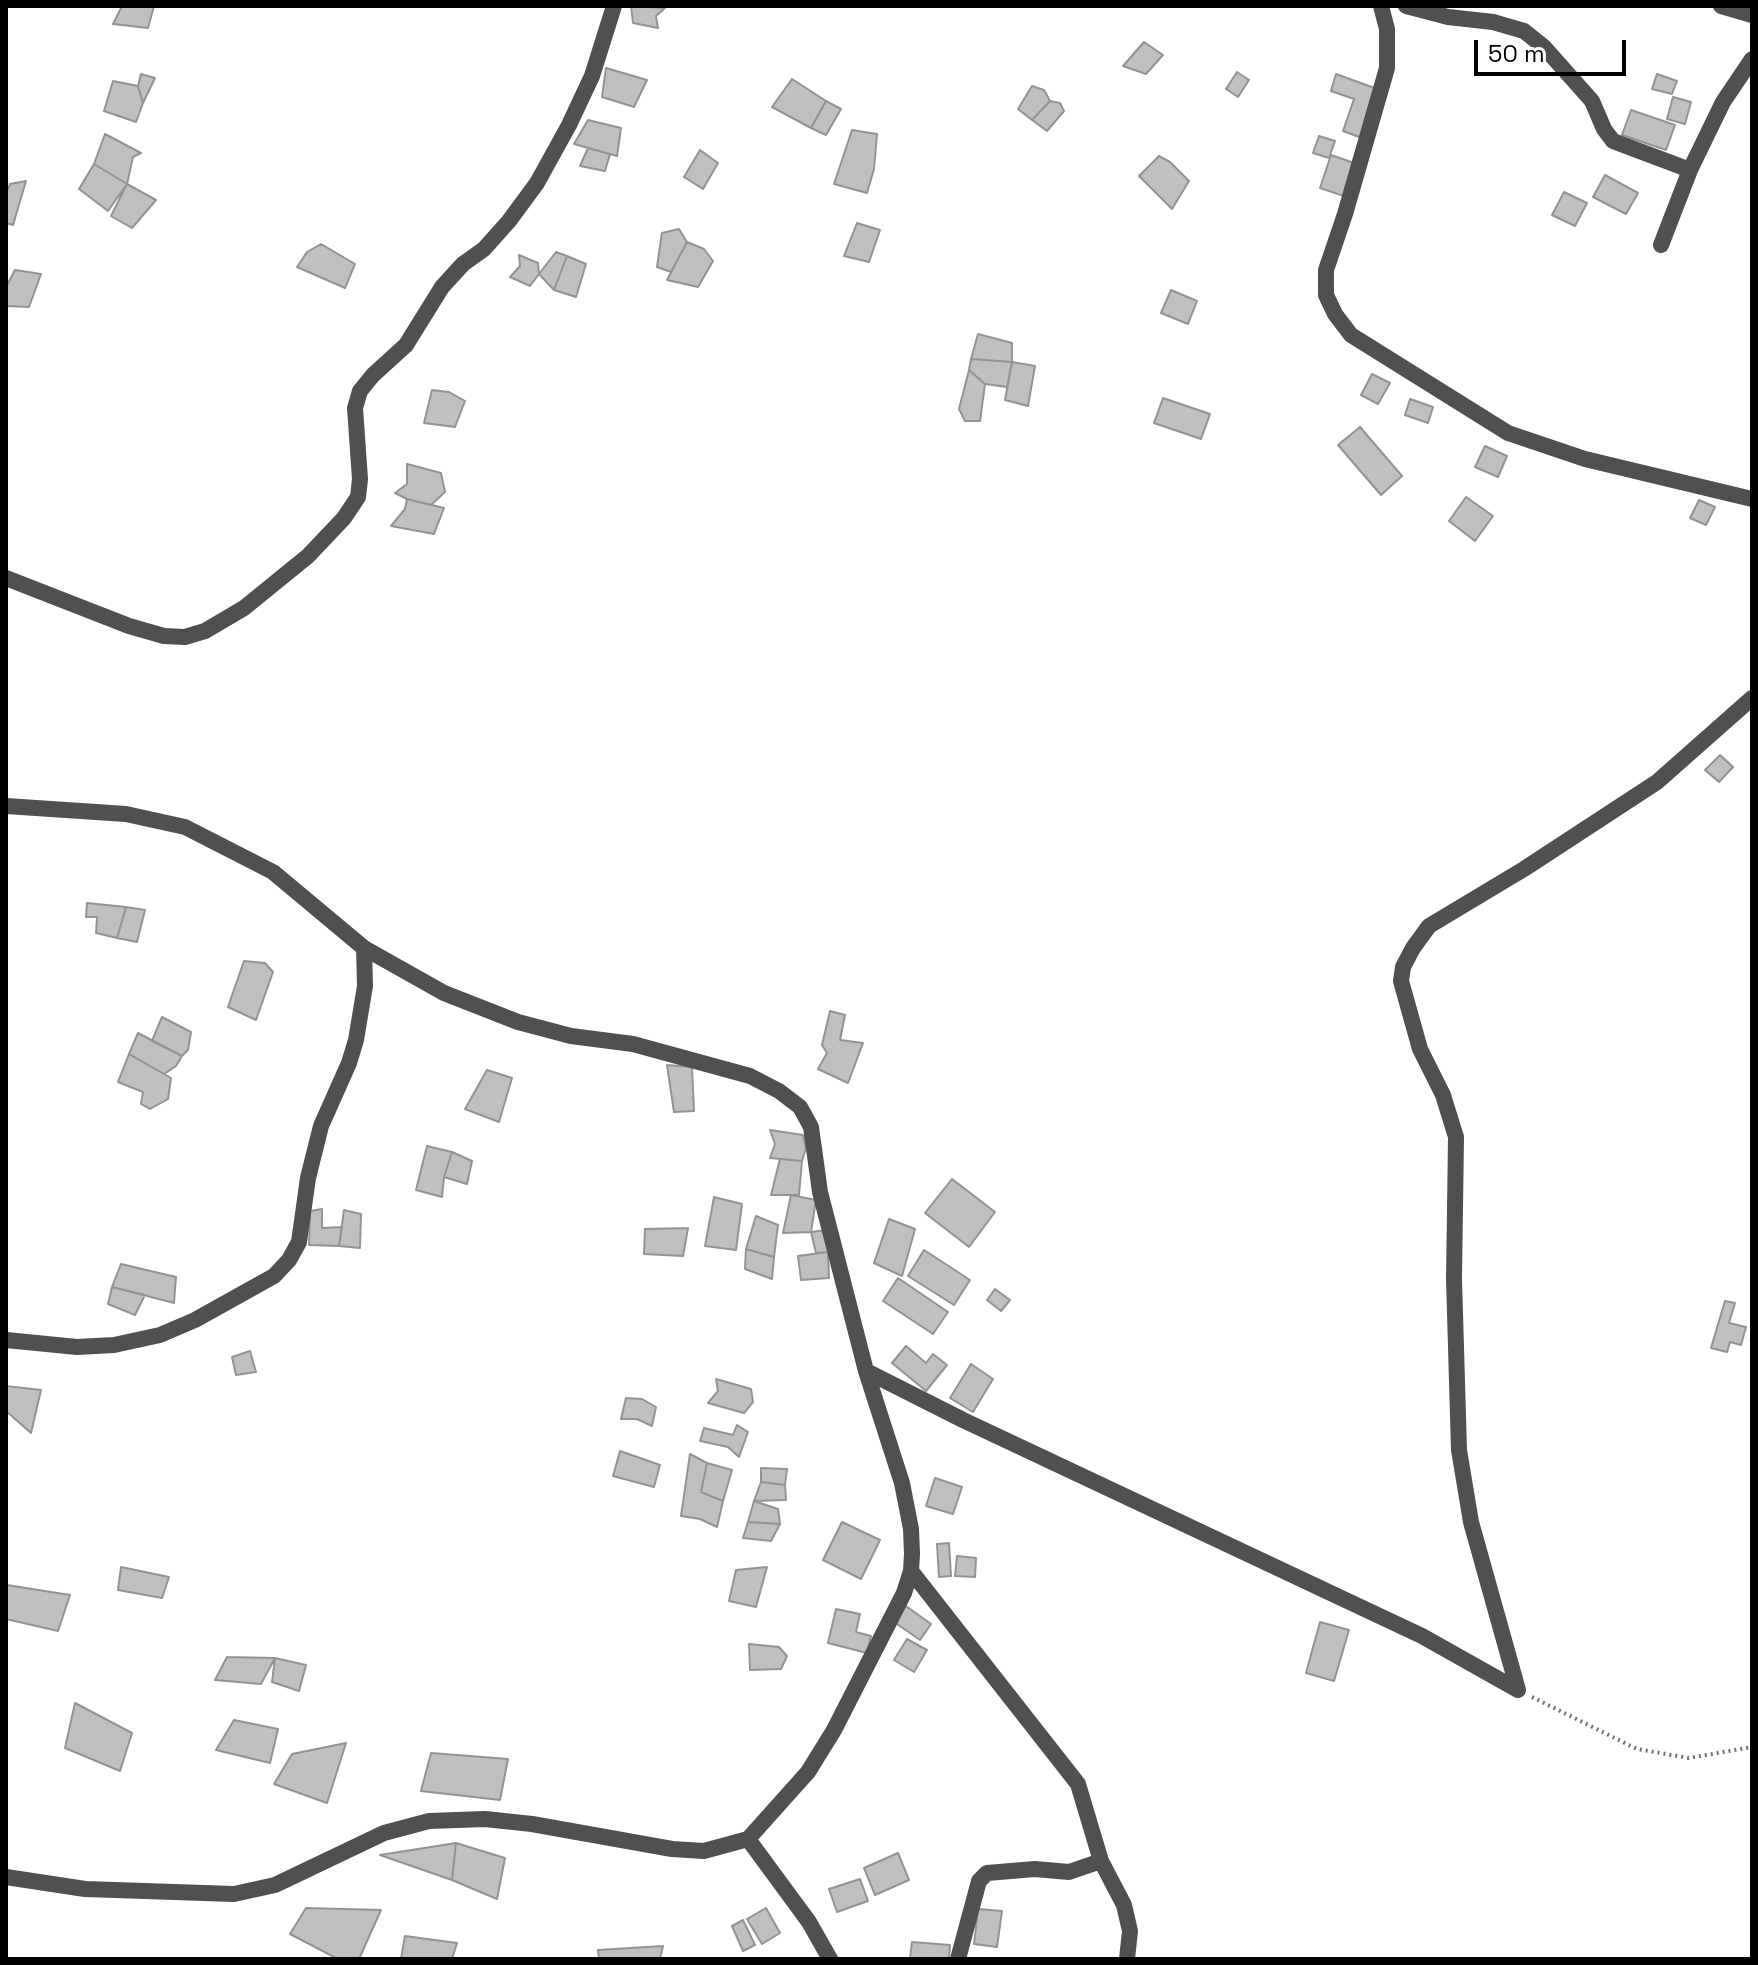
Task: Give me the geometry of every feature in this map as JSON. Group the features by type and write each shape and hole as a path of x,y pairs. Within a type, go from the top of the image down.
{"street":[{"path":"6,578 129,626 164,636 185,637 205,631 244,608 308,556 344,518 358,497 360,479 355,408 360,391 406,345 442,287 463,264 484,249 537,183 592,76 614,6"},
{"path":"1381,6 1387,29 1387,68 1326,270 1326,295 1335,314 1351,335 1508,433 1585,459 1752,499"},
{"path":"1721,6 1752,15"},
{"path":"1414,8 1524,31 1544,47 1592,101 1613,141 1690,170"},
{"path":"1661,245 1690,170 1723,102 1752,59"},
{"path":"1518,1690 1471,1522 1459,1450 1454,1266 1456,1137 1443,1095 1420,1049 1401,981 1403,967 1429,926 1524,869 1657,782 1752,698"},
{"path":"6,806 126,814 185,827 273,872 364,948 444,993 518,1022 571,1036 633,1044 750,1076 779,1091 800,1107 811,1127 820,1192 866,1371 902,1483 911,1529 911,1571 904,1593 834,1730 808,1772 748,1839 704,1851 636,1844 532,1824 485,1819 429,1821 384,1833 275,1885 234,1894 85,1889 6,1877"},
{"path":"6,1340 77,1347 114,1345 160,1335 195,1320 274,1276 289,1260 299,1242 308,1178 321,1126 356,1040 365,986 364,948"},
{"path":"866,1371 1422,1636 1518,1690"},
{"path":"911,1571 1078,1784 1101,1861 1124,1905 1130,1931 1127,1959"},
{"path":"748,1839 809,1922 830,1959"},
{"path":"958,1959 979,1881 987,1873 1035,1869 1069,1872 1101,1861"}],"path":[{"path":"1518,1690 1637,1749 1689,1758 1752,1747"}],"building":[{"path":"122,6 154,6 148,28 113,24"},
{"path":"631,6 665,8 656,16 658,28 633,23"},
{"path":"1144,42 1163,55 1146,74 1123,66"},
{"path":"606,68 647,80 634,107 602,97"},
{"path":"1237,72 1249,80 1238,97 1226,89"},
{"path":"141,74 155,78 143,103 138,86"},
{"path":"1336,74 1380,90 1362,138 1343,131 1354,99 1331,91"},
{"path":"1657,74 1677,81 1672,94 1652,89"},
{"path":"792,79 826,101 811,128 772,107"},
{"path":"113,81 138,86 143,103 136,122 104,111"},
{"path":"1032,86 1044,90 1050,101 1032,120 1018,109"},
{"path":"1673,97 1691,102 1685,124 1667,119"},
{"path":"826,101 841,109 826,135 811,128"},
{"path":"1050,101 1060,103 1064,111 1047,131 1032,120"},
{"path":"1631,110 1675,125 1666,150 1622,135"},
{"path":"588,120 621,128 617,156 574,144"},
{"path":"852,130 877,134 874,169 867,193 834,184"},
{"path":"105,134 141,153 133,157 127,184 94,164"},
{"path":"1319,136 1335,141 1329,158 1313,153"},
{"path":"588,148 610,154 605,171 580,166"},
{"path":"700,150 718,163 703,189 684,177"},
{"path":"1331,155 1354,163 1344,196 1320,188"},
{"path":"1159,156 1170,162 1189,181 1172,209 1139,176"},
{"path":"94,164 127,184 108,211 79,189"},
{"path":"1605,175 1638,193 1626,214 1593,197"},
{"path":"26,181 13,225 6,223 6,194 10,184"},
{"path":"127,184 156,200 132,228 111,216"},
{"path":"1564,192 1587,203 1575,226 1552,215"},
{"path":"857,223 880,230 869,262 844,256"},
{"path":"679,229 687,242 671,272 657,267 662,233"},
{"path":"687,242 704,249 713,261 698,287 667,280"},
{"path":"321,244 355,264 345,288 297,267 307,252"},
{"path":"556,252 567,256 554,290 539,274"},
{"path":"519,255 538,263 539,274 530,286 510,277 520,266"},
{"path":"567,256 586,264 576,297 554,290"},
{"path":"15,270 41,274 29,307 6,306 6,287"},
{"path":"1171,290 1197,301 1188,324 1161,313"},
{"path":"978,334 1012,343 1012,362 971,359"},
{"path":"971,359 1012,362 1007,387 985,384 969,370"},
{"path":"1012,362 1035,366 1028,406 1005,400"},
{"path":"969,370 985,384 980,421 965,421 959,409"},
{"path":"1372,374 1390,383 1378,404 1361,395"},
{"path":"432,390 449,392 465,401 455,427 424,423"},
{"path":"1163,398 1210,414 1201,439 1154,423"},
{"path":"1410,399 1433,407 1428,423 1405,415"},
{"path":"1360,427 1402,476 1381,495 1338,445"},
{"path":"1485,446 1507,456 1498,477 1475,467"},
{"path":"407,464 441,473 445,492 431,505 395,493 407,484"},
{"path":"1466,497 1493,516 1475,541 1449,521"},
{"path":"407,499 444,508 434,534 391,526 405,509"},
{"path":"1699,500 1715,507 1706,525 1690,518"},
{"path":"1720,755 1733,767 1719,782 1705,770"},
{"path":"87,903 126,907 117,938 96,933 97,917 86,917"},
{"path":"126,907 145,910 137,942 117,938"},
{"path":"244,961 265,963 273,972 256,1020 228,1007"},
{"path":"830,1011 845,1015 840,1040 863,1043 848,1083 818,1069 827,1053 822,1045"},
{"path":"162,1017 191,1032 188,1050 182,1056 152,1041"},
{"path":"138,1033 182,1056 176,1066 164,1074 129,1054"},
{"path":"129,1054 171,1078 168,1099 150,1109 141,1104 143,1092 118,1082"},
{"path":"667,1065 692,1067 694,1111 674,1112"},
{"path":"487,1070 512,1078 499,1122 465,1109"},
{"path":"770,1130 803,1135 806,1148 802,1161 770,1158 775,1144"},
{"path":"427,1146 452,1152 442,1197 416,1190"},
{"path":"452,1152 472,1161 467,1184 444,1177"},
{"path":"780,1159 802,1161 799,1195 771,1195"},
{"path":"952,1179 995,1212 969,1247 925,1213"},
{"path":"791,1195 816,1200 811,1232 783,1233"},
{"path":"714,1197 742,1204 736,1250 705,1246"},
{"path":"322,1209 322,1228 342,1227 339,1246 309,1245 310,1211"},
{"path":"344,1210 361,1214 360,1248 339,1246"},
{"path":"756,1216 778,1225 774,1257 746,1249"},
{"path":"889,1219 915,1229 902,1276 874,1263"},
{"path":"688,1228 683,1256 644,1254 645,1229"},
{"path":"826,1230 828,1252 816,1253 811,1232"},
{"path":"746,1249 774,1257 772,1279 745,1269"},
{"path":"924,1250 970,1280 954,1305 908,1276"},
{"path":"828,1252 829,1278 801,1280 798,1256"},
{"path":"121,1264 176,1277 174,1303 112,1287"},
{"path":"898,1278 948,1312 933,1334 883,1301"},
{"path":"112,1287 145,1295 135,1315 108,1304"},
{"path":"995,1289 1010,1300 1001,1311 987,1300"},
{"path":"1725,1301 1735,1303 1729,1323 1746,1327 1741,1345 1730,1342 1727,1352 1711,1348"},
{"path":"906,1346 926,1363 933,1354 947,1365 926,1391 892,1363"},
{"path":"250,1351 256,1372 236,1375 232,1357"},
{"path":"971,1364 993,1379 973,1412 950,1398"},
{"path":"716,1379 751,1389 753,1402 744,1413 708,1403 718,1391"},
{"path":"6,1386 41,1390 31,1433 6,1411"},
{"path":"626,1398 642,1399 656,1407 652,1426 637,1419 621,1419"},
{"path":"737,1425 748,1432 739,1457 728,1447 700,1441 704,1428 733,1435"},
{"path":"620,1451 660,1465 654,1487 613,1476"},
{"path":"690,1454 707,1463 701,1492 723,1501 717,1527 700,1519 681,1516"},
{"path":"707,1463 732,1470 723,1501 701,1492"},
{"path":"761,1468 787,1469 785,1485 761,1482"},
{"path":"935,1478 962,1487 953,1514 926,1506"},
{"path":"761,1482 785,1485 786,1500 754,1501"},
{"path":"754,1501 778,1509 780,1524 748,1522"},
{"path":"748,1522 780,1524 771,1541 743,1538"},
{"path":"842,1522 880,1540 861,1579 823,1560"},
{"path":"949,1543 951,1576 939,1577 937,1544"},
{"path":"957,1556 976,1558 975,1577 955,1576"},
{"path":"121,1567 169,1577 162,1598 118,1590"},
{"path":"767,1567 756,1607 729,1601 736,1570"},
{"path":"7,1585 70,1595 58,1631 6,1619"},
{"path":"906,1606 931,1624 920,1640 894,1622"},
{"path":"836,1609 860,1614 856,1632 871,1636 867,1653 828,1643"},
{"path":"1320,1622 1349,1630 1334,1681 1306,1673"},
{"path":"907,1639 927,1650 914,1672 894,1660"},
{"path":"749,1644 779,1647 787,1656 781,1669 750,1670"},
{"path":"227,1657 275,1658 261,1684 215,1680"},
{"path":"275,1658 306,1665 299,1691 272,1682"},
{"path":"75,1703 132,1733 120,1771 65,1748"},
{"path":"234,1720 278,1729 270,1763 216,1750"},
{"path":"346,1743 327,1803 274,1784 292,1754"},
{"path":"431,1753 508,1759 500,1800 421,1791"},
{"path":"456,1843 505,1858 497,1899 452,1880"},
{"path":"456,1843 452,1880 380,1855"},
{"path":"898,1853 909,1880 875,1895 864,1868"},
{"path":"860,1879 868,1901 837,1912 829,1889"},
{"path":"306,1908 381,1910 359,1959 338,1959 290,1934"},
{"path":"766,1908 780,1933 762,1944 747,1919"},
{"path":"978,1909 1002,1911 997,1947 974,1944"},
{"path":"743,1920 755,1945 743,1951 732,1926"},
{"path":"405,1936 457,1943 452,1959 401,1959"},
{"path":"912,1942 950,1945 949,1959 910,1959"},
{"path":"663,1946 660,1959 599,1959 598,1950"}]}
